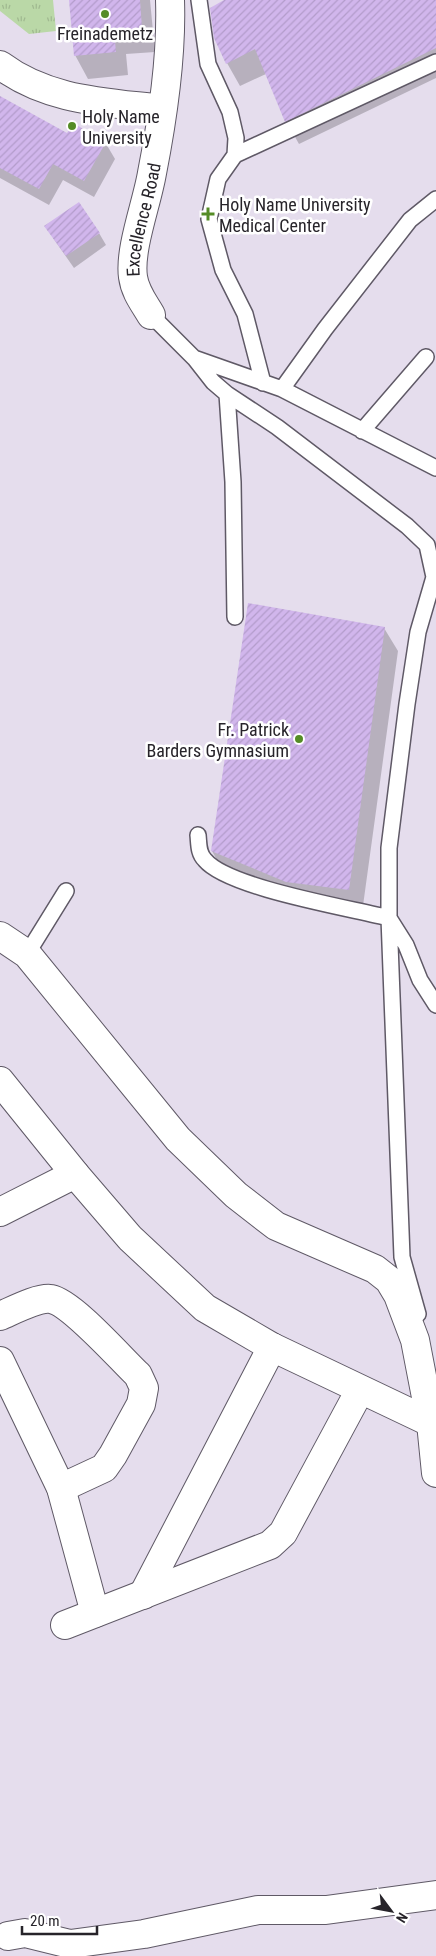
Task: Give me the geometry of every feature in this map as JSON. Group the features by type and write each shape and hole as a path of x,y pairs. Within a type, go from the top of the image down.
{"street":[{"name":"Excellence Road","path":"151,315 137,292 132,262 152,174 162,109 171,32 170,0"},
{"path":"0,65 17,78 66,97 162,109"},
{"path":"0,936 27,954 178,1139 236,1195 276,1226 376,1269 389,1280 398,1295 415,1340 434,1424 436,1473"},
{"path":"3,1092 130,1238 205,1308 272,1347 434,1424"},
{"path":"0,1212 75,1174"},
{"path":"0,1316 31,1303 50,1299 67,1306 138,1375 144,1388 141,1404 104,1468 61,1488"},
{"path":"143,1595 272,1347"},
{"path":"0,1361 61,1488 95,1613"},
{"path":"65,1625 270,1545 282,1534 360,1390"},
{"path":"8,1936 25,1933 70,1944 144,1934 258,1910 326,1910 436,1894"}],"lane":[{"path":"199,0 208,64 230,112 236,138 235,155"},
{"path":"263,383 245,314 223,270 209,219 218,179 235,155 436,62"},
{"path":"282,389 325,329 410,220 436,199"},
{"path":"151,315 194,358 213,382 227,394 277,427 407,526 428,545 434,577 418,632 389,848 389,918 402,1256 420,1319 415,1340"},
{"path":"362,431 426,357"},
{"path":"194,358 282,389 436,468"},
{"path":"227,394 233,482 235,617"},
{"path":"198,835 200,854 217,871 255,886 389,918 406,945 420,980 436,1005"},
{"path":"27,954 66,890"}],"green space":[{"path":"0,0 53,0 56,31 29,34 0,11"}],"building":[{"name":"Freinademetz","path":"69,0 140,0 142,28 114,31 116,52 74,56"},
{"path":"224,0 436,0 436,48 285,122 255,49 226,64 214,38 210,8"},
{"path":"0,96 67,133 73,123 106,142 84,181 53,164 39,189 0,168"},
{"path":"79,202 100,233 66,256 44,226"},
{"name":"Fr. Patrick Barders Gymnasium","path":"248,603 385,627 349,890 286,882 211,851"}],"place":[{"name":"Freinademetz","path":"105,14"},
{"name":"Holy Name University","path":"72,126"},
{"name":"Holy Name University Medical Center","path":"208,214"},
{"name":"Fr. Patrick Barders Gymnasium","path":"299,739"}]}
